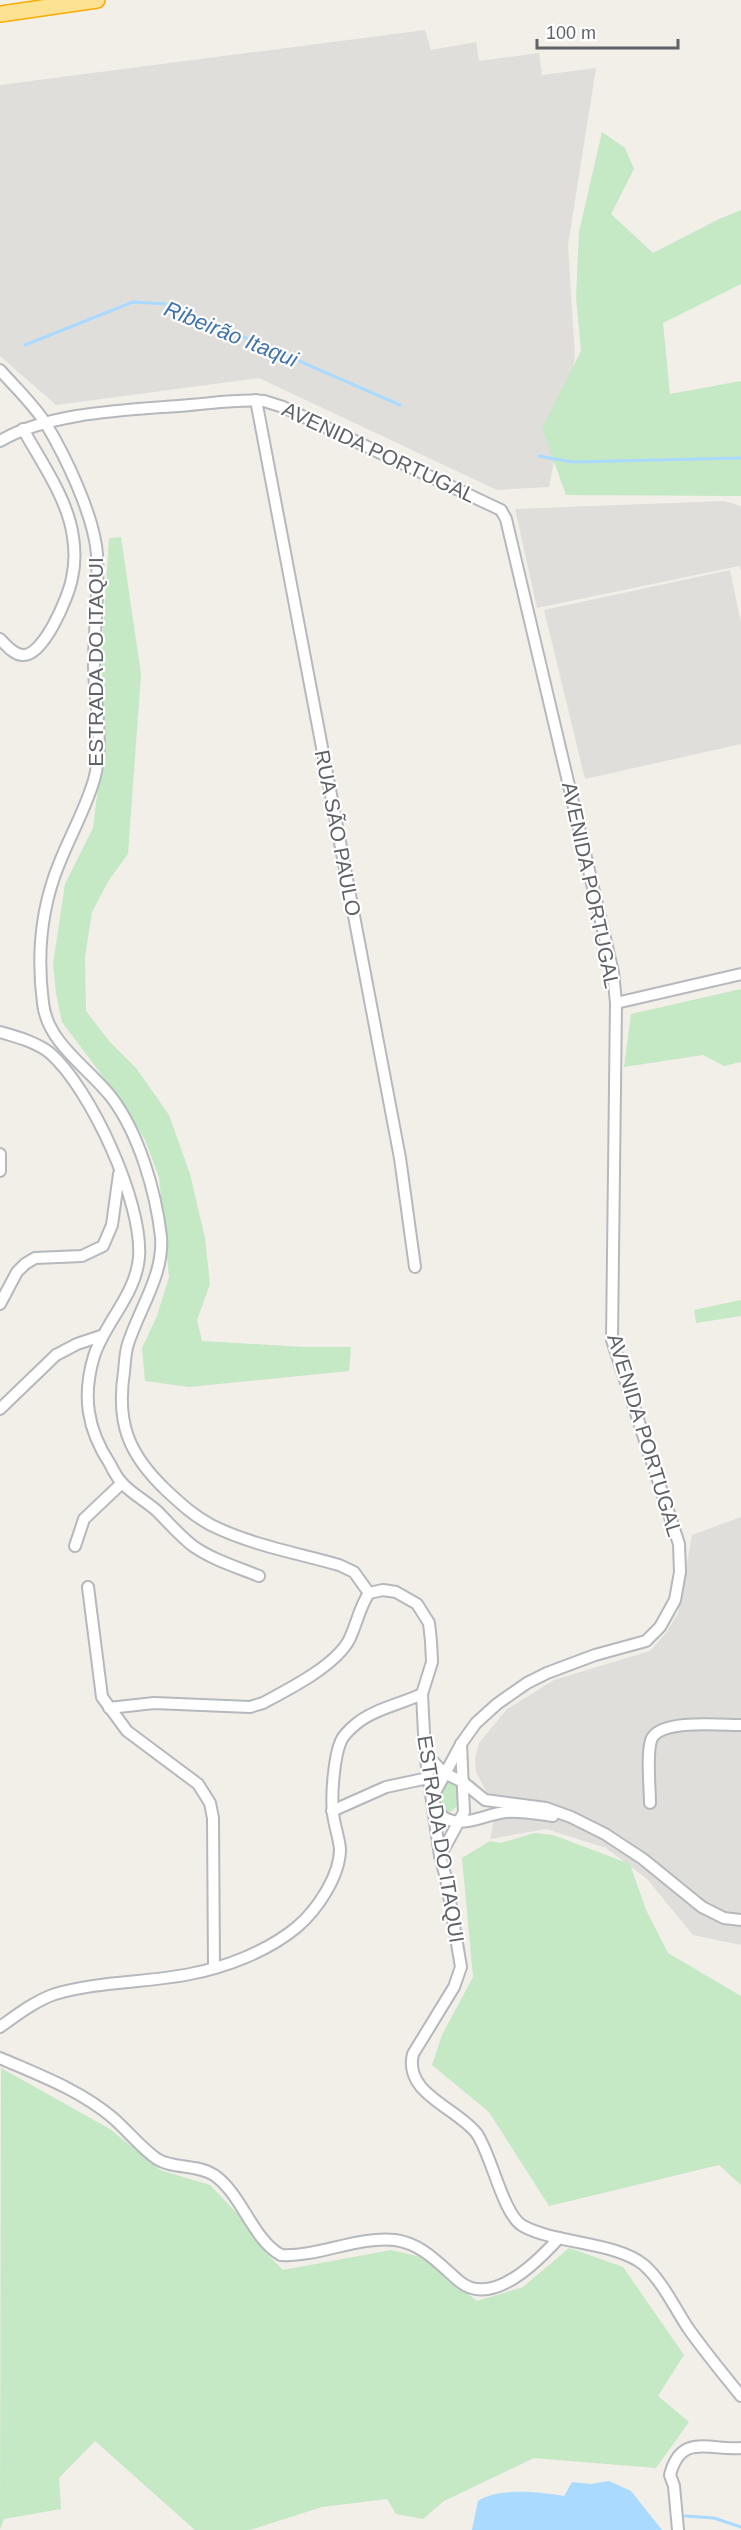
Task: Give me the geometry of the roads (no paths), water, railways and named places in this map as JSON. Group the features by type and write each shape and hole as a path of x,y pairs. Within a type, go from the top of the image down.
{"highway":[{"path":"0,14 97,0"}],"street":[{"name":"ESTRADA DO ITAQUI","path":"0,370 45,422 88,511 95,538 97,557 94,642 98,726 96,775 84,812 59,864 47,900 40,947 43,1005 53,1034 110,1096 130,1125 143,1158 161,1240 160,1255 151,1289 127,1345 122,1383 121,1419 130,1446 149,1474 188,1511 210,1524 237,1536 339,1565 354,1572 369,1593 383,1590 396,1592 417,1604 425,1613 431,1641 432,1662 422,1694 425,1753 440,1856 446,1878 460,1967 454,1987 413,2054 412,2069 423,2090 477,2134 514,2219 524,2226 613,2252 641,2263 660,2284 693,2335 741,2396"},
{"name":"AVENIDA PORTUGAL","path":"0,441 23,429 45,422 117,411 256,400 284,406 501,510 505,516 613,972 616,1003 612,1340 679,1544 678,1586 675,1600 660,1627 646,1641 595,1655 527,1683 487,1713 460,1744 432,1798"},
{"name":"RUA SÃO PAULO","path":"256,400 400,1158 415,1267"},
{"path":"0,639 15,653 22,655 34,651 48,634 72,579 75,556 73,536 59,496 23,429"},
{"path":"616,1003 741,974"},
{"path":"0,1032 40,1047 50,1053 65,1071 98,1119 111,1146 133,1211 139,1258 130,1288 101,1336 89,1377 87,1412 98,1445 122,1483 157,1511 191,1545 210,1557 259,1576"},
{"path":"0,1154 0,1171"},
{"path":"0,1304 17,1272 35,1258 82,1256 103,1245 112,1225 120,1171"},
{"path":"0,1409 56,1355 77,1344 101,1336"},
{"path":"75,1546 84,1519 122,1483"},
{"path":"88,1587 100,1692 109,1708 127,1731 140,1742 192,1778 210,1803 213,1818 214,1968"},
{"path":"109,1708 154,1703 250,1707 263,1703 336,1658 348,1643 360,1606 369,1593"},
{"path":"0,2027 28,2007 53,1995 88,1987 189,1975 214,1968 278,1941 311,1915 322,1899 336,1867 340,1850 332,1811 337,1757 342,1738 357,1723 370,1715 422,1694"},
{"path":"650,1803 650,1743 658,1732 673,1726 741,1725"},
{"path":"440,1856 464,1812 460,1744"},
{"path":"425,1753 444,1773 463,1782 485,1800 546,1808 571,1816 644,1859 702,1907 724,1918 741,1920"},
{"path":"332,1811 386,1787 428,1778"},
{"path":"432,1798 442,1816 459,1821 485,1819 504,1812 571,1816"},
{"path":"0,2058 75,2092 112,2118 159,2160 201,2169 214,2175 237,2201 265,2240 281,2255 378,2241 397,2241 429,2253 460,2283 480,2289 494,2287 519,2276 559,2238"},
{"path":"678,2530 674,2486 670,2475 676,2459 688,2448 699,2446 741,2448"}],"water":[{"path":"609,2481 631,2491 662,2530 472,2530 478,2501 487,2497 509,2492 564,2496 572,2482 591,2484"}],"waterway":[{"name":"Ribeirão Itaqui","path":"25,345 133,302 168,304 400,405"},
{"name":"Ribeirão Itaqui","path":"539,456 572,462 741,458"},
{"path":"685,2516 714,2518 741,2527"}]}
